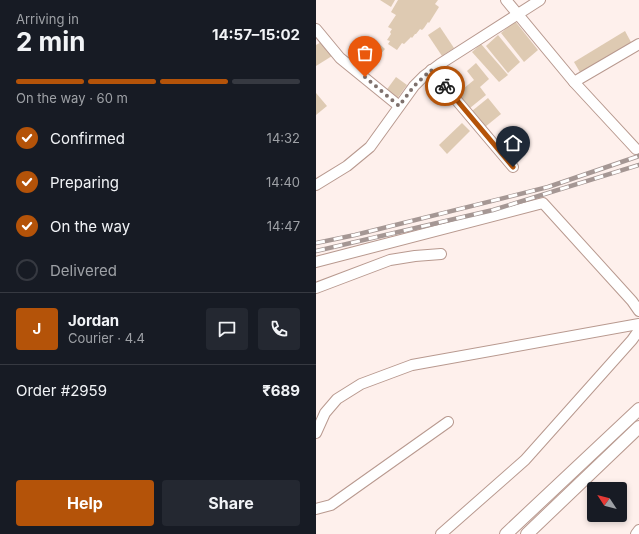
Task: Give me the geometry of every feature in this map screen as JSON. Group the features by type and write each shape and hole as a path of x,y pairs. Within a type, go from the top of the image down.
{"street":[{"path":"506,0 574,82 636,149"},
{"path":"316,185 347,166 370,147 414,86 431,70 540,0"},
{"path":"316,29 340,58 399,106"},
{"path":"574,82 639,44"},
{"path":"431,70 513,167"},
{"path":"316,262 543,203 632,300 639,310"},
{"path":"316,288 390,260 441,254"},
{"path":"316,433 325,413 337,399 361,384 412,365 639,324"},
{"path":"441,534 525,460 632,340 639,330"},
{"path":"506,534 637,414"},
{"path":"316,509 331,505 448,422"},
{"path":"527,534 639,427"},
{"path":"636,534 639,530"}],"building":[{"path":"380,0 395,0 391,7"},
{"path":"398,0 438,0 435,4 439,7 429,23 428,22 422,30 420,29 404,44 402,43 397,50 388,44 390,41 387,40 392,29 388,27 396,15 391,12"},
{"path":"515,21 538,50 524,62 501,33"},
{"path":"440,27 454,48 442,56 428,35"},
{"path":"625,31 632,44 581,74 574,62"},
{"path":"498,35 520,62 508,73 486,46"},
{"path":"375,40 385,49 363,74 353,65"},
{"path":"323,41 332,56 316,66 316,45"},
{"path":"481,44 508,75 499,82 472,52"},
{"path":"476,63 489,79 480,87 486,95 470,108 458,93 474,80 467,71"},
{"path":"396,77 407,85 396,100 385,92"},
{"path":"316,93 327,106 316,115"},
{"path":"488,98 501,114 485,127 472,111"},
{"path":"462,123 470,131 447,154 439,145"}],"railway":[{"path":"316,243 355,235 548,187 639,156"},
{"path":"316,251 493,210 639,165"}],"way so far":[{"path":"365,77 399,106 414,86 431,70 445,86"}],"route":[{"path":"445,86 513,167"}]}
